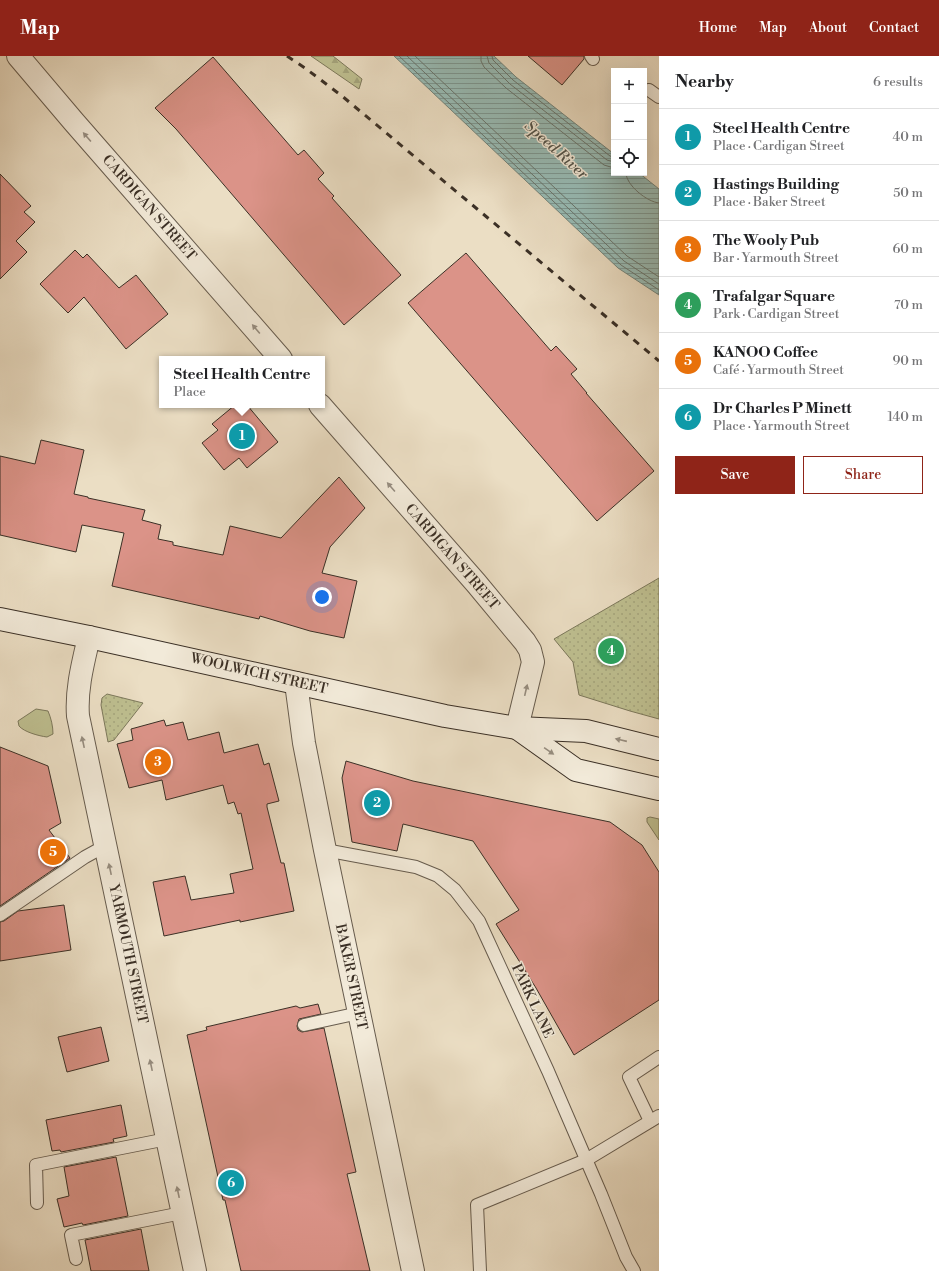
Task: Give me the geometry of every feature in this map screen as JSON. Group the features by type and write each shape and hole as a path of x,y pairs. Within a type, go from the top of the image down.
{"street":[{"name":"CARDIGAN STREET","path":"18,56 278,356"},
{"name":"CARDIGAN STREET","path":"323,408 525,642 530,650 533,662 517,728"},
{"name":"WOOLWICH STREET","path":"1,623 89,637 445,716 517,728 586,731 659,749"},
{"name":"YARMOUTH STREET","path":"89,637 79,685 77,701 78,716 195,1271"},
{"name":"BAKER STREET","path":"296,683 304,743 325,850 413,1271"},
{"name":"WOOLWICH STREET","path":"517,728 576,770 659,789"}],"lane":[{"path":"0,915 85,857 105,846"},
{"name":"PARK LANE","path":"325,850 416,867 438,876 455,890 479,921 548,1071 626,1257 634,1271"},
{"path":"304,1025 358,1013"},
{"path":"480,1271 477,1205 586,1160 655,1119 629,1077 659,1057"},
{"path":"37,1203 36,1165 167,1139"},
{"path":"76,1259 71,1235 182,1213"}],"green space":[{"path":"311,56 333,56 362,79 359,89"},
{"path":"659,578 659,719 579,695 573,662 554,639"},
{"path":"107,694 143,703 114,740 108,742 101,705 102,698"},
{"path":"36,709 48,711 52,722 53,734 47,737 40,736 28,732 19,726 18,721"},
{"path":"650,817 659,819 659,840 647,822 647,818"}],"water":[{"name":"Speed River","path":"394,56 494,56 516,77 611,152 611,176 643,176 659,189 659,295 618,268"}],"building":[{"path":"528,56 584,56 584,59 562,85"},
{"path":"213,57 298,155 304,150 324,173 318,179 334,196 332,198 401,275 344,325 176,129 155,108"},
{"path":"0,174 31,206 24,212 35,222 16,241 27,252 0,279"},
{"path":"75,250 83,258 87,254 119,288 136,275 168,314 126,349 84,297 68,313 40,284"},
{"path":"466,253 551,351 556,346 577,369 571,374 654,471 597,521 408,303"},
{"path":"231,408 250,408 278,442 247,468 239,458 224,470 202,443 218,430 212,424"},
{"path":"41,440 84,450 74,494 145,510 142,520 161,525 158,539 173,542 173,545 223,555 230,526 281,538 339,477 365,508 330,547 322,573 357,581 344,638 310,631 260,616 259,619 112,586 124,533 82,525 76,552 0,535 0,456 35,464"},
{"path":"164,720 166,726 183,722 188,740 219,732 224,753 258,744 264,765 269,763 279,801 267,804 267,807 281,863 284,863 294,911 240,922 240,920 164,936 153,882 185,876 191,900 234,893 230,874 253,869 241,813 238,814 234,802 228,804 223,785 166,800 162,780 129,788 117,744 133,740 131,729"},
{"path":"0,747 48,766 61,823 49,830 70,858 0,906"},
{"path":"346,761 413,781 610,822 642,845 659,872 659,1000 574,1055 536,988 496,924 519,910 473,841 403,824 397,851 352,842 342,778"},
{"path":"64,905 71,950 0,961 0,922 4,921 18,911"},
{"path":"318,1004 321,1014 299,1019 297,1026 298,1030 302,1032 324,1028 356,1172 347,1174 370,1271 241,1271 225,1200 223,1200 187,1035 207,1030 206,1027 296,1006 300,1008"},
{"path":"101,1027 109,1061 67,1072 58,1037"},
{"path":"121,1105 127,1136 113,1139 114,1142 61,1152 60,1150 52,1151 46,1120"},
{"path":"116,1157 128,1216 83,1225 82,1223 64,1227 57,1199 69,1196 64,1167"},
{"path":"141,1229 149,1271 91,1271 85,1240"}],"railway":[{"path":"287,56 342,96 659,361"}],"place":[{"name":"Steel Health Centre","path":"242,436"},
{"name":"Trafalgar Square","path":"611,651"},
{"name":"The Wooly Pub","path":"158,762"},
{"name":"Hastings Building","path":"377,803"},
{"name":"KANOO Coffee","path":"53,852"},
{"name":"Dr Charles P Minett","path":"231,1183"}]}
